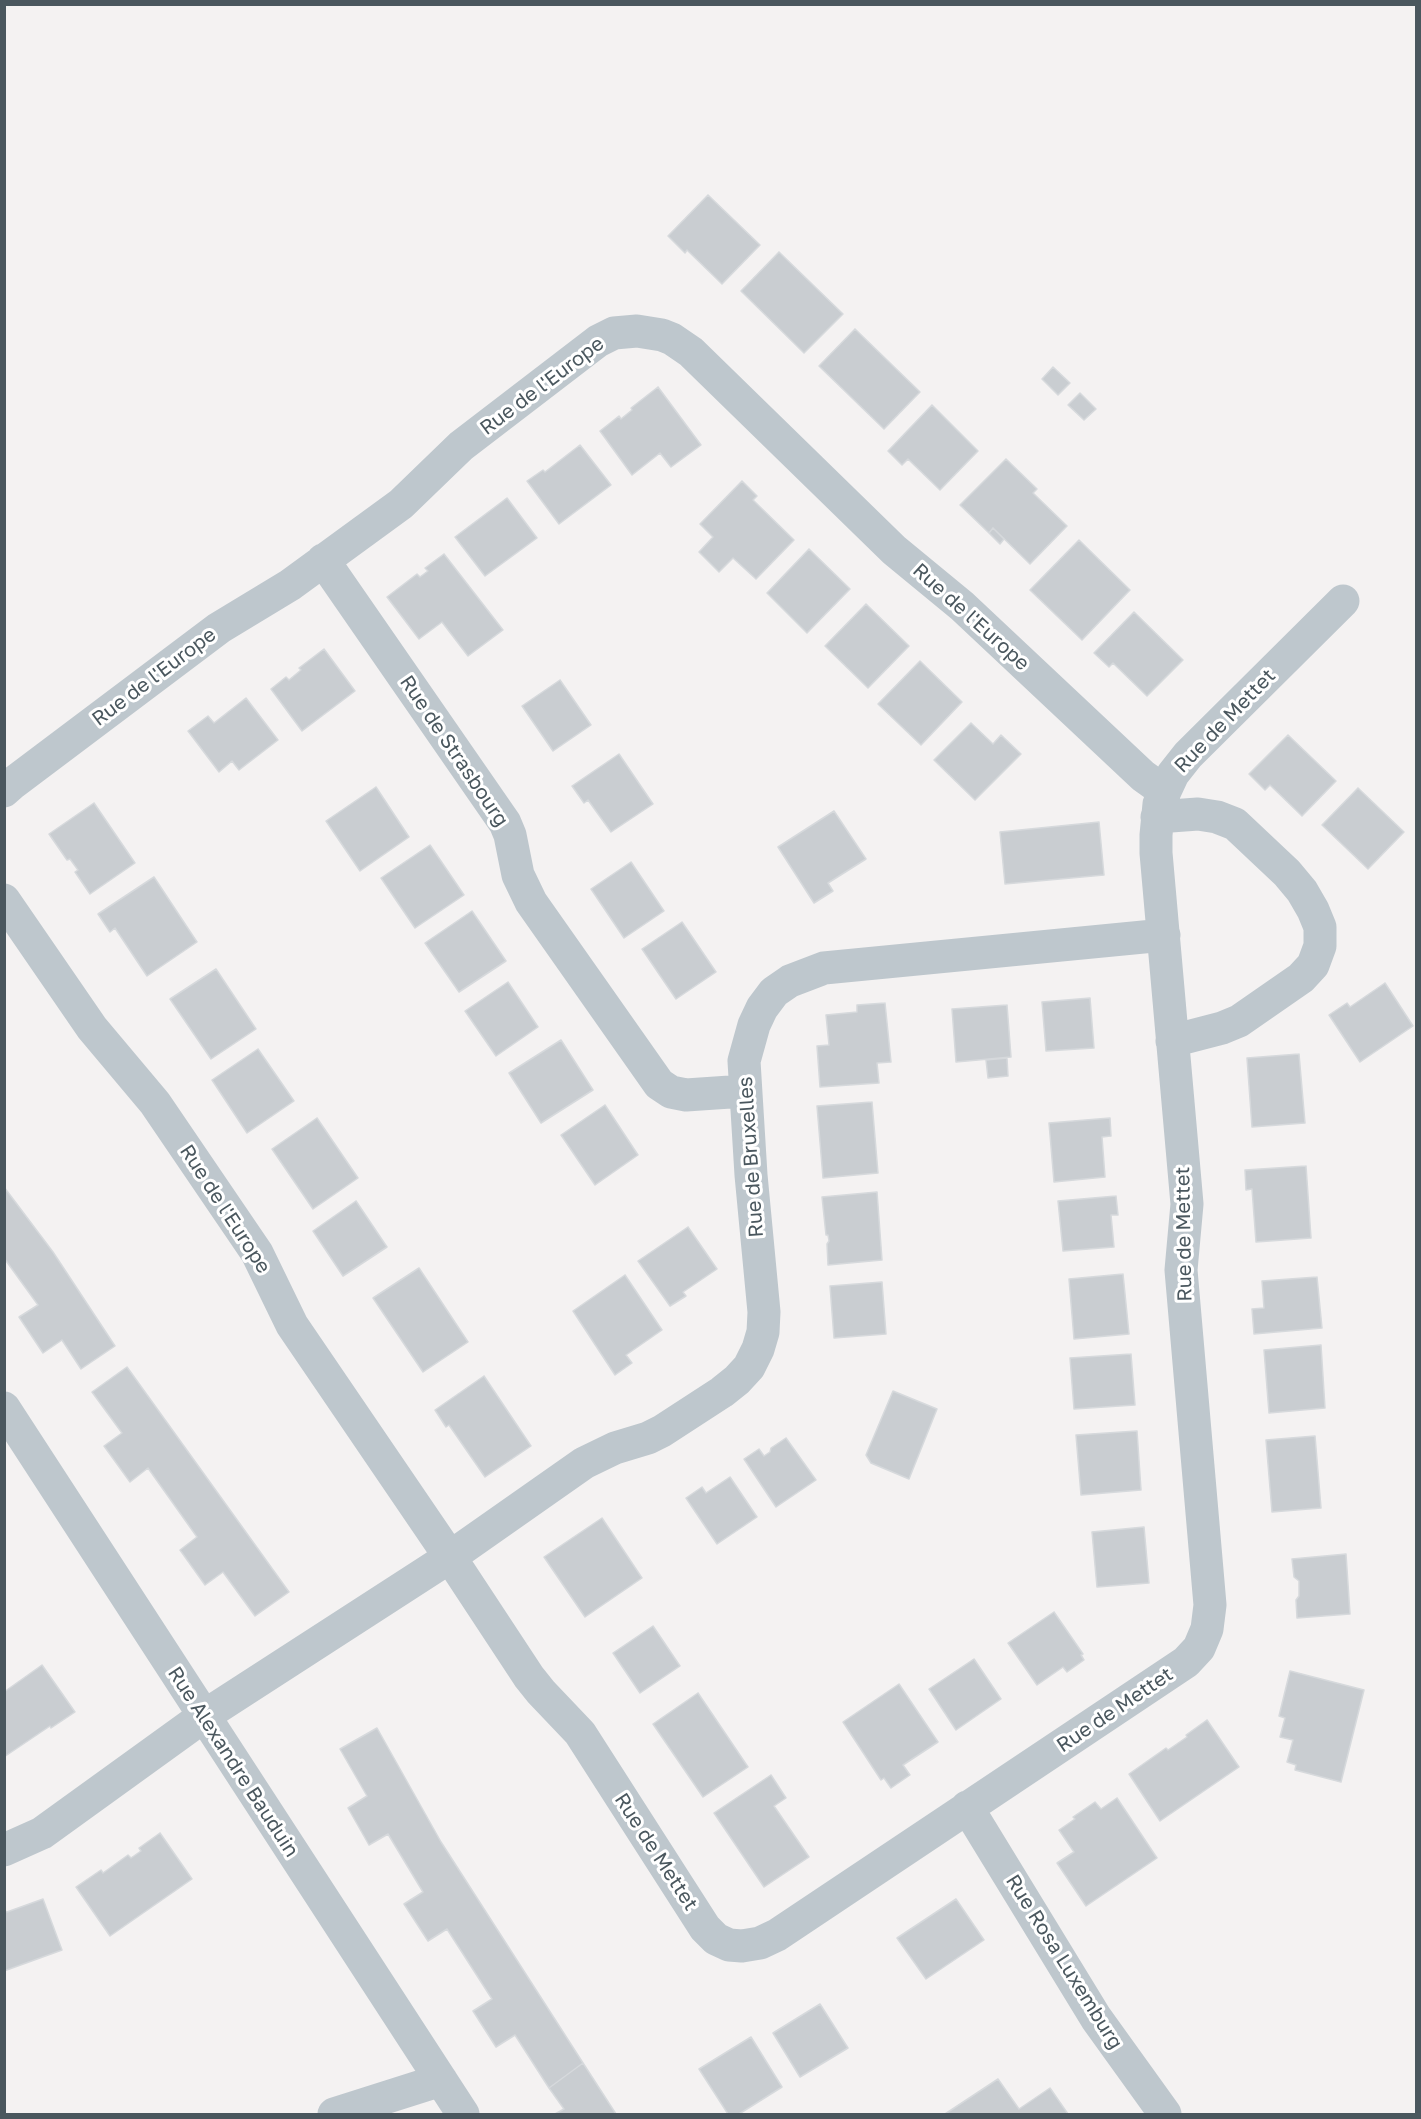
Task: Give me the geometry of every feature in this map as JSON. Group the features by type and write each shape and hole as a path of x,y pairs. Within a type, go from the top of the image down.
{"street":[{"name":"Rue de l'Europe","path":"4,791 219,627 290,585 401,504 461,446 598,341 614,333 637,331 662,335 691,351 894,550 963,606 1143,776 1161,804"},
{"name":"Rue de Strasbourg","path":"323,560 505,823 510,835 518,875 531,902 655,1079 671,1092 686,1095 745,1091"},
{"name":"Rue de Mettet","path":"450,1557 529,1677 580,1732 697,1915 716,1939 729,1945 742,1946 760,1943 777,1935 1176,1669 1199,1648 1207,1629 1210,1605 1181,1270 1187,1204 1156,853 1161,804 1188,755 1343,601"},
{"path":"1161,804 1217,817 1235,824 1287,873 1302,891 1320,927 1320,946 1313,965 1301,978 1239,1021 1222,1028 1172,1041"},
{"name":"Rue de l'Europe","path":"4,900 92,1028 155,1103 251,1244 292,1325 450,1557"},
{"name":"Rue de Bruxelles","path":"450,1557 584,1463 615,1448 648,1438 662,1431 722,1392 738,1380 749,1367 761,1340 764,1312 744,1061 753,1025 774,992 790,981 824,968 1164,935"},
{"name":"Rue Alexandre Bauduin","path":"4,1408 463,2115"},
{"path":"4,1850 42,1833 204,1716 450,1557"},
{"name":"Rue Rosa Luxemburg","path":"967,1807 1096,2018 1165,2115"},
{"path":"334,2115 441,2080"}],"building":[{"path":"708,195 760,245 722,284 687,250 685,253 668,236"},
{"path":"779,252 843,314 804,353 741,291"},
{"path":"855,329 920,392 884,429 819,366"},
{"path":"1053,367 1070,383 1058,395 1042,379"},
{"path":"658,387 701,445 671,467 660,453 632,475 600,431 619,416 621,419"},
{"path":"1080,393 1096,409 1084,420 1068,405"},
{"path":"932,405 978,451 940,490 908,459 902,465 888,451"},
{"path":"580,445 611,485 559,524 527,481 543,470 545,472"},
{"path":"1006,459 1037,489 1033,493 1067,526 1030,564 993,528 989,533 960,505"},
{"path":"742,481 757,496 753,500 794,540 756,579 733,558 719,572 699,552 713,537 700,524"},
{"path":"507,498 537,538 485,576 455,537"},
{"path":"993,528 1004,539 1000,544 989,533"},
{"path":"1079,540 1130,590 1082,640 1030,590"},
{"path":"809,549 850,589 807,633 767,593"},
{"path":"444,554 503,630 468,656 442,622 419,639 387,597 417,574 420,577 428,571 425,568"},
{"path":"866,604 909,646 868,688 825,646"},
{"path":"1134,612 1183,660 1147,696 1113,663 1109,667 1094,653"},
{"path":"324,649 355,691 302,731 271,689 286,677 289,680 301,670 299,668"},
{"path":"920,661 962,702 921,745 878,704"},
{"path":"560,680 591,725 553,751 522,706"},
{"path":"246,698 278,740 239,770 232,761 219,772 188,731 208,716 214,723"},
{"path":"971,723 993,744 1001,735 1021,754 975,800 934,760"},
{"path":"1288,735 1336,781 1302,816 1270,785 1265,790 1249,774"},
{"path":"619,754 653,804 611,832 588,800 584,803 572,786"},
{"path":"376,787 409,837 360,871 326,821"},
{"path":"1358,788 1404,832 1368,869 1322,825"},
{"path":"94,803 135,863 90,894 75,872 78,870 70,859 67,860 49,834"},
{"path":"834,811 866,859 828,883 833,891 814,903 778,847"},
{"path":"1099,822 1104,875 1005,884 1000,832"},
{"path":"430,845 464,895 415,928 381,878"},
{"path":"631,862 664,911 624,938 591,889"},
{"path":"154,877 197,942 147,976 115,928 110,932 98,914"},
{"path":"472,911 506,961 459,992 425,943"},
{"path":"682,922 716,972 676,999 642,949"},
{"path":"216,969 256,1029 211,1059 170,999"},
{"path":"508,982 538,1027 496,1056 465,1011"},
{"path":"1385,983 1413,1026 1360,1062 1329,1015 1347,1003 1350,1007"},
{"path":"1090,998 1094,1048 1046,1051 1042,1002"},
{"path":"885,1003 891,1062 877,1063 879,1083 820,1087 817,1046 829,1045 826,1015 857,1012 857,1005"},
{"path":"1007,1005 1011,1057 956,1062 952,1009"},
{"path":"561,1040 593,1090 541,1123 509,1073"},
{"path":"258,1049 294,1101 247,1133 212,1080"},
{"path":"1299,1054 1305,1123 1252,1127 1247,1058"},
{"path":"1007,1058 1008,1076 988,1078 986,1060"},
{"path":"872,1102 878,1173 823,1178 817,1106"},
{"path":"605,1105 638,1155 595,1185 561,1135"},
{"path":"317,1118 358,1178 313,1209 272,1149"},
{"path":"1110,1118 1111,1136 1102,1137 1105,1177 1054,1182 1049,1123"},
{"path":"1306,1166 1311,1238 1256,1242 1252,1189 1246,1190 1245,1170"},
{"path":"4,1187 53,1252 115,1346 81,1369 62,1340 43,1353 19,1317 38,1305 4,1258"},
{"path":"877,1192 882,1260 828,1265 827,1244 829,1241 826,1235 822,1197"},
{"path":"1116,1196 1118,1215 1111,1215 1114,1247 1063,1251 1058,1201"},
{"path":"356,1201 387,1247 343,1276 313,1231"},
{"path":"688,1227 717,1269 683,1292 686,1296 670,1306 638,1261"},
{"path":"419,1268 468,1342 423,1372 373,1298"},
{"path":"1123,1274 1129,1334 1074,1339 1069,1279"},
{"path":"625,1275 662,1330 626,1355 632,1363 615,1375 573,1311"},
{"path":"1317,1277 1322,1328 1254,1334 1252,1309 1264,1308 1262,1281"},
{"path":"882,1282 886,1334 834,1338 830,1286"},
{"path":"1321,1345 1325,1408 1269,1413 1264,1350"},
{"path":"1131,1354 1135,1405 1074,1409 1070,1358"},
{"path":"127,1367 289,1592 255,1616 223,1572 205,1585 180,1550 197,1537 148,1468 130,1482 104,1446 122,1433 92,1392"},
{"path":"484,1376 531,1446 485,1477 449,1425 446,1427 435,1410"},
{"path":"893,1391 937,1409 909,1479 871,1463 866,1455"},
{"path":"1137,1431 1141,1490 1081,1495 1076,1435"},
{"path":"1315,1436 1321,1508 1272,1512 1266,1440"},
{"path":"786,1438 816,1480 776,1507 744,1459 759,1449 764,1456"},
{"path":"730,1477 757,1517 717,1544 686,1498 702,1487 706,1493"},
{"path":"602,1518 642,1578 585,1617 544,1557"},
{"path":"1144,1527 1149,1583 1097,1587 1092,1532"},
{"path":"1346,1554 1350,1614 1297,1618 1296,1600 1299,1596 1299,1581 1294,1577 1292,1559"},
{"path":"1054,1612 1083,1654 1081,1655 1084,1660 1067,1672 1063,1667 1037,1685 1008,1643"},
{"path":"653,1626 680,1666 640,1693 613,1653"},
{"path":"974,1659 1001,1699 956,1730 929,1689"},
{"path":"42,1665 75,1712 4,1757 4,1692"},
{"path":"1290,1671 1364,1690 1341,1782 1295,1770 1296,1765 1287,1762 1293,1740 1280,1737 1285,1718 1279,1716"},
{"path":"899,1684 938,1742 903,1765 910,1775 891,1788 884,1778 881,1780 843,1722"},
{"path":"698,1693 748,1767 703,1797 653,1724"},
{"path":"1207,1720 1239,1767 1160,1821 1129,1774 1166,1748 1168,1750 1187,1737 1186,1735"},
{"path":"377,1728 441,1842 583,2063 549,2088 515,2035 496,2047 473,2011 492,1999 447,1929 428,1941 404,1904 423,1892 388,1834 369,1845 348,1808 367,1796 340,1749"},
{"path":"771,1775 786,1798 774,1806 809,1857 764,1887 714,1813"},
{"path":"1117,1798 1157,1858 1086,1906 1057,1863 1074,1852 1059,1830 1095,1802 1101,1809"},
{"path":"160,1833 192,1879 110,1936 76,1887 101,1870 103,1873 128,1855 131,1858 141,1851 139,1848"},
{"path":"43,1899 62,1950 4,1971 4,1910 7,1912"},
{"path":"956,1899 984,1940 926,1979 897,1938"},
{"path":"820,2004 848,2048 800,2077 773,2033"},
{"path":"751,2037 782,2087 739,2114 728,2114 699,2069"},
{"path":"583,2063 616,2114 555,2114 564,2109 549,2088"},
{"path":"998,2079 1019,2109 1050,2088 1068,2114 945,2114"}]}
